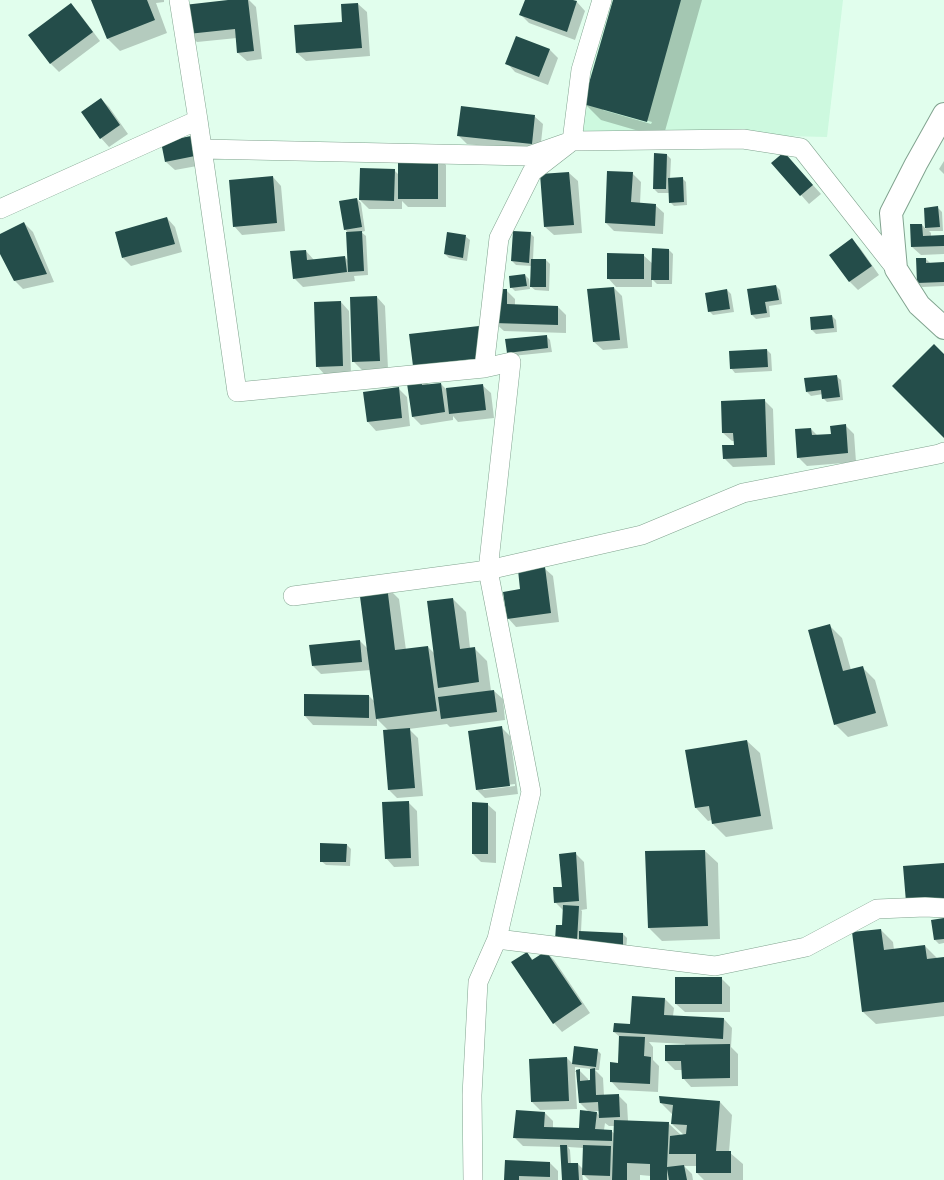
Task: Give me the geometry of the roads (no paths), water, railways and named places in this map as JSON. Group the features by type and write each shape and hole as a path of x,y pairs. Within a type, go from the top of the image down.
{"street":[{"path":"179,0 198,120 236,392 484,368 511,362 488,570 531,792 497,939 478,982 472,1095 473,1180"},
{"path":"484,368 499,238 532,172 572,141 581,70 602,0"},
{"path":"896,269 891,213 944,114"},
{"path":"0,209 198,120"},
{"path":"202,149 529,156 572,141 744,139 801,148 896,269 919,305 944,328"},
{"path":"293,596 488,570 642,535 744,493 944,452"},
{"path":"497,939 715,966 806,947 877,909 925,907 944,908"}]}
